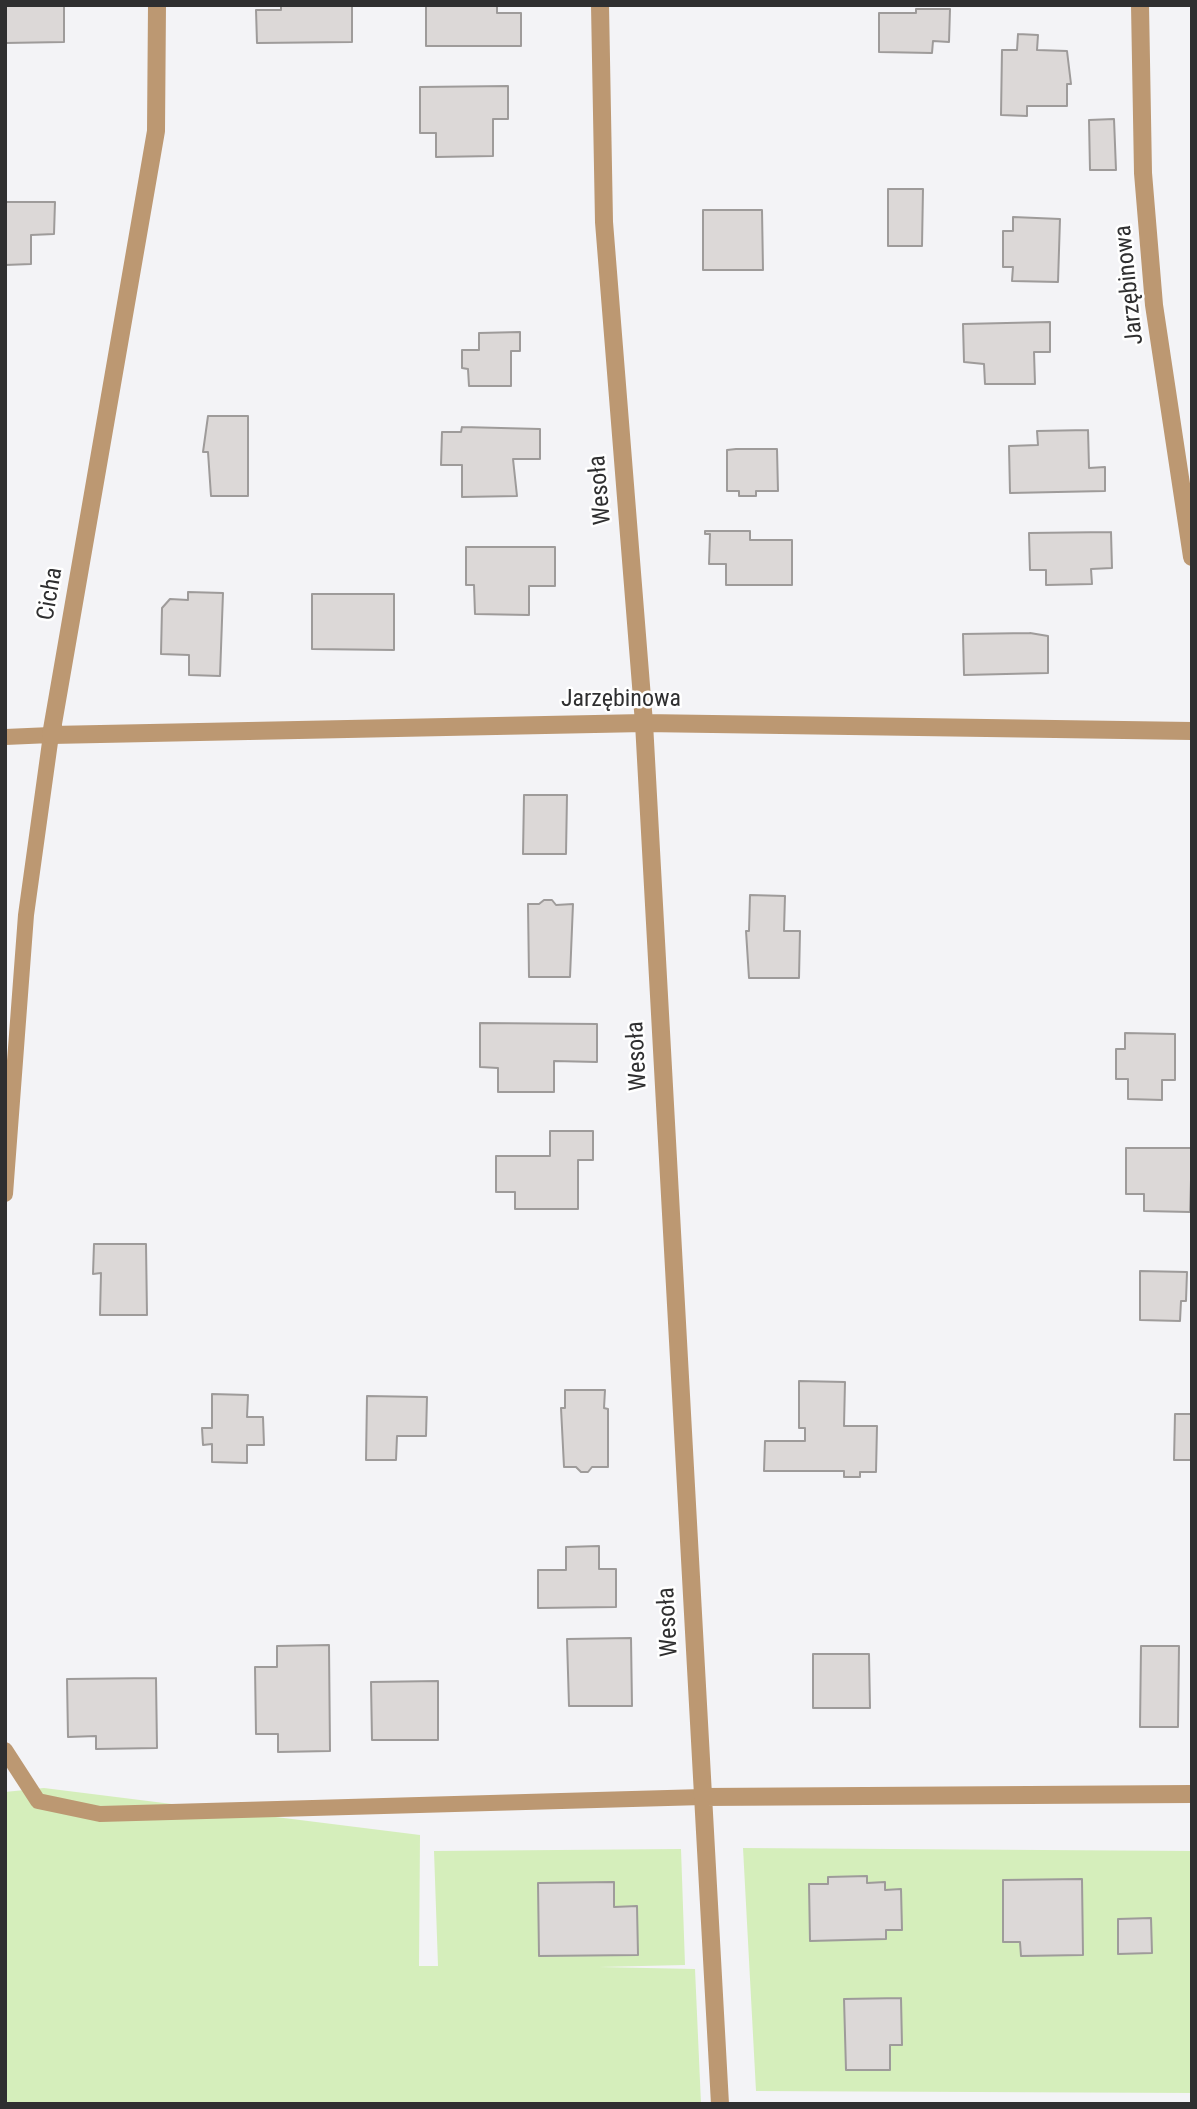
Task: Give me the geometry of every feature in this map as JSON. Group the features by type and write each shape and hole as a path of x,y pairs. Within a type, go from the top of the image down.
{"street":[{"name":"Cicha","path":"51,735 156,131 158,5"},
{"name":"Wesoła","path":"600,5 604,222 644,723 720,2104"},
{"name":"Jarzębinowa","path":"1140,5 1143,173 1154,305 1192,557"},
{"name":"Jarzębinowa","path":"51,735 644,723 1192,731"},
{"path":"703,1797 1192,1794"}],"lane":[{"path":"5,737 51,735"},
{"name":"Cicha","path":"5,1194 26,915 51,735"},
{"path":"5,1750 38,1801 100,1814 703,1797"}],"green space":[{"path":"44,1788 420,1835 419,1966 438,1966 434,1851 681,1849 685,1965 599,1967 695,1969 701,2104 5,2104 5,1792"},
{"path":"743,1848 1192,1851 1192,2093 756,2091"}],"building":[{"path":"5,5 64,5 64,42 5,43"},
{"path":"281,5 352,5 352,42 257,43 256,10 281,10"},
{"path":"497,5 497,13 521,13 521,46 426,46 426,6"},
{"path":"916,9 950,9 949,42 933,41 932,53 879,52 879,13 916,13"},
{"path":"1018,34 1038,35 1037,50 1067,51 1071,84 1067,84 1067,106 1027,106 1027,116 1001,115 1002,50 1017,50"},
{"path":"508,86 508,119 493,119 493,156 436,157 436,133 420,133 420,87"},
{"path":"1114,119 1116,170 1090,170 1089,120"},
{"path":"888,189 923,189 922,246 888,246"},
{"path":"5,202 55,202 54,234 31,235 31,264 5,265"},
{"path":"703,210 762,210 763,270 703,270"},
{"path":"1013,217 1060,219 1058,282 1012,281 1013,267 1003,267 1003,231 1013,231"},
{"path":"1050,322 1050,352 1034,352 1035,384 985,384 984,364 964,362 963,324"},
{"path":"520,332 520,351 511,351 511,386 469,386 468,369 462,368 462,350 479,350 479,333"},
{"path":"208,416 248,416 248,496 211,496 208,452 203,452"},
{"path":"462,427 540,429 540,459 513,459 517,496 462,497 462,465 441,465 442,432 461,432"},
{"path":"1088,430 1089,468 1105,467 1105,491 1010,493 1009,446 1038,445 1037,431"},
{"path":"777,449 778,491 756,491 756,496 739,496 739,491 727,491 727,450"},
{"path":"705,531 750,531 750,540 792,540 792,585 726,585 726,564 709,564 710,534 705,534"},
{"path":"1111,532 1112,568 1091,569 1092,584 1046,585 1046,570 1030,570 1029,533"},
{"path":"466,547 555,547 555,586 529,586 529,615 475,614 474,585 466,585"},
{"path":"188,592 223,593 220,676 189,675 189,655 161,654 162,608 170,599 188,600"},
{"path":"312,594 394,594 394,650 312,649"},
{"path":"1030,633 1048,636 1048,673 964,675 963,634"},
{"path":"524,795 567,795 566,854 523,854"},
{"path":"750,895 785,896 784,931 800,931 799,978 749,978 746,931 749,931"},
{"path":"544,900 552,900 556,905 573,904 570,977 529,977 528,904 539,904"},
{"path":"480,1023 597,1024 597,1062 554,1061 554,1092 498,1092 498,1068 480,1067"},
{"path":"1125,1033 1175,1034 1175,1080 1162,1080 1162,1100 1128,1099 1128,1079 1116,1079 1116,1049 1125,1049"},
{"path":"550,1131 593,1131 593,1160 578,1160 578,1209 515,1209 515,1192 496,1192 496,1156 550,1156"},
{"path":"1126,1148 1192,1148 1190,1212 1144,1211 1144,1194 1126,1194"},
{"path":"94,1244 146,1244 147,1315 100,1315 101,1273 93,1274"},
{"path":"1140,1271 1187,1272 1186,1301 1181,1301 1180,1321 1140,1320"},
{"path":"799,1381 845,1382 844,1426 877,1426 876,1472 860,1472 860,1477 844,1477 844,1471 764,1471 765,1441 805,1441 805,1428 799,1428"},
{"path":"565,1390 605,1390 604,1408 608,1409 608,1467 592,1467 588,1472 581,1472 576,1467 564,1467 561,1408 565,1408"},
{"path":"212,1394 248,1395 247,1417 263,1417 264,1445 247,1445 247,1463 212,1462 212,1444 203,1445 202,1428 212,1428"},
{"path":"367,1396 427,1397 426,1436 397,1436 396,1460 366,1460"},
{"path":"1175,1414 1192,1414 1192,1460 1174,1460"},
{"path":"599,1546 599,1569 616,1569 616,1607 538,1608 538,1570 566,1570 566,1547"},
{"path":"631,1638 632,1706 569,1706 567,1639"},
{"path":"329,1645 330,1751 278,1752 278,1734 256,1734 255,1667 277,1667 277,1646"},
{"path":"1141,1646 1179,1646 1178,1727 1140,1727"},
{"path":"813,1654 869,1654 870,1708 813,1708"},
{"path":"156,1678 157,1748 96,1749 96,1736 68,1737 67,1679"},
{"path":"438,1681 438,1740 372,1740 371,1682"},
{"path":"867,1876 867,1883 885,1882 885,1890 901,1889 902,1930 886,1930 886,1939 810,1941 809,1884 828,1884 828,1877"},
{"path":"1082,1879 1083,1955 1021,1956 1020,1942 1003,1942 1003,1880"},
{"path":"614,1882 614,1907 637,1906 638,1955 539,1956 538,1883"},
{"path":"1151,1918 1152,1953 1118,1954 1118,1919"},
{"path":"901,1998 902,2045 890,2045 890,2070 846,2070 844,1999"}]}
